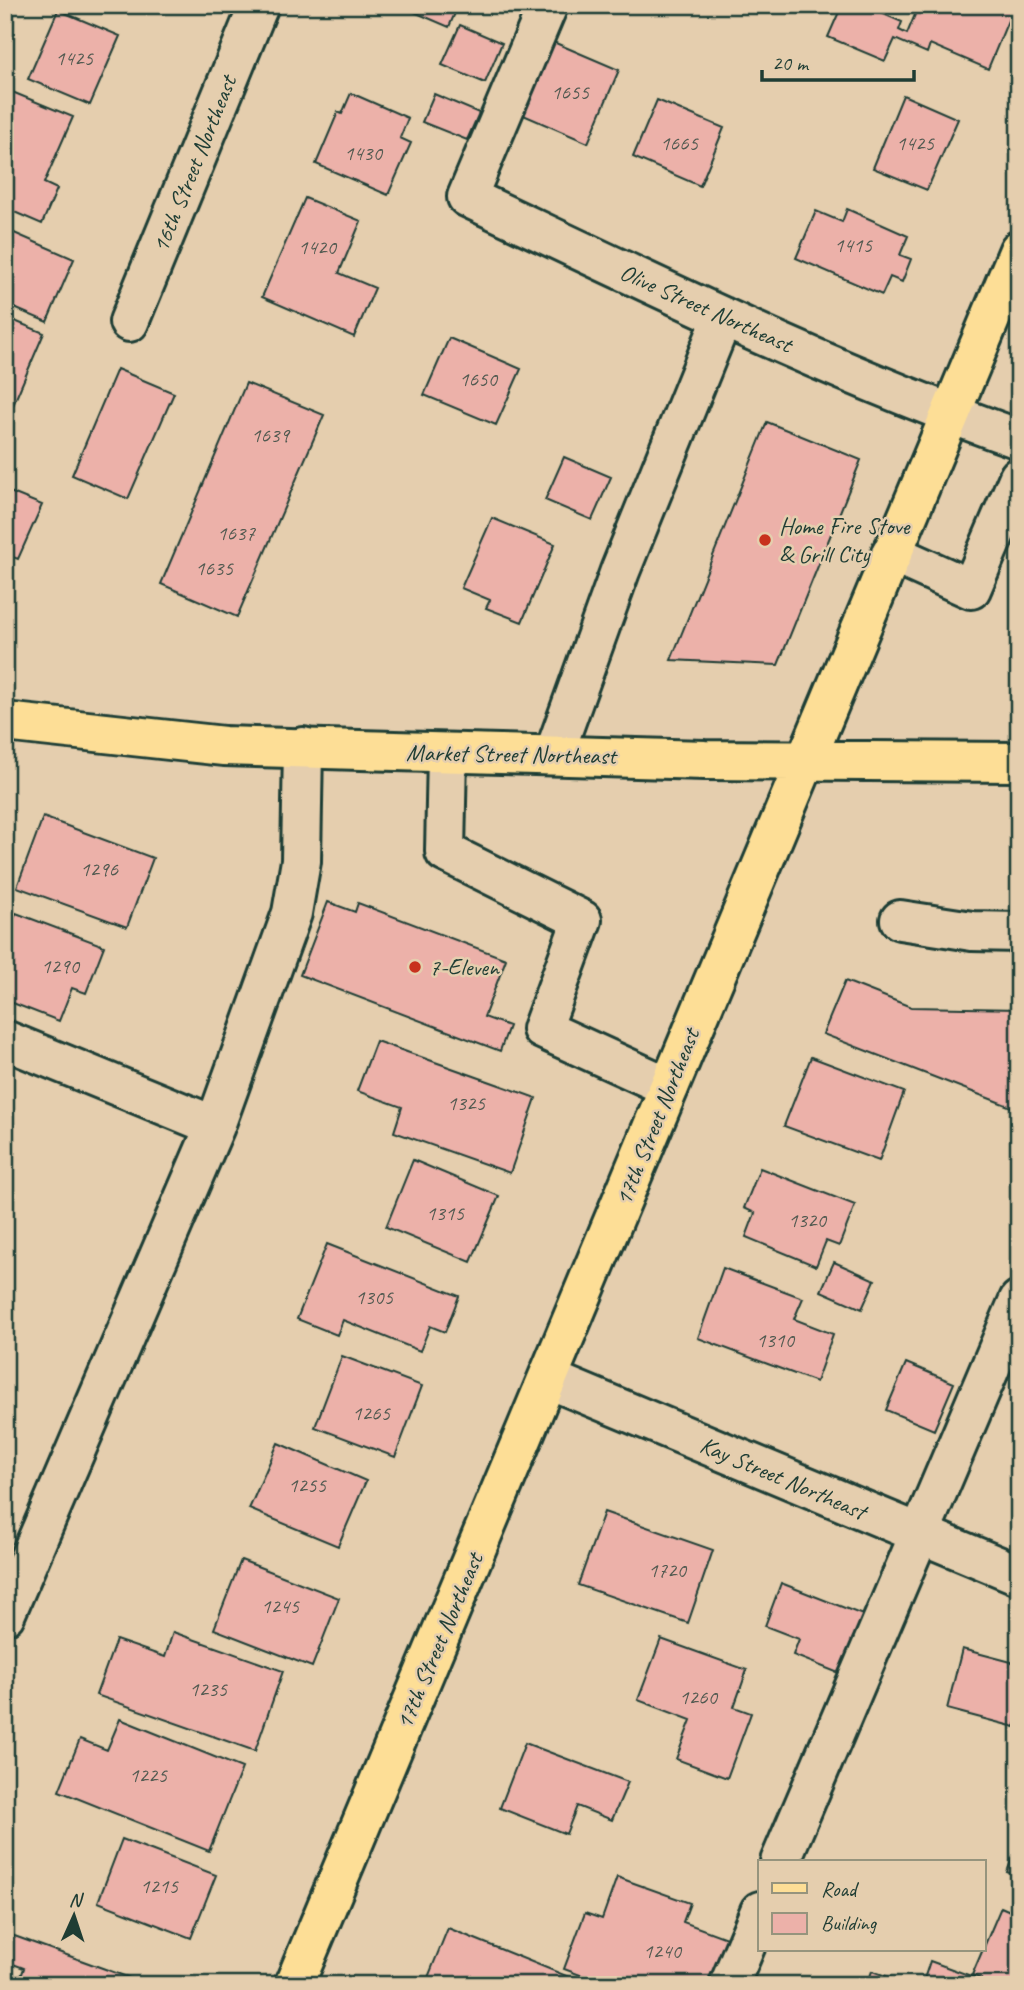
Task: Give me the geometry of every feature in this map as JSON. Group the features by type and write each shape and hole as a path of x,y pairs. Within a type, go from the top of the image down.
{"main road":[{"name":"17th Street Northeast","path":"294,1985 549,1380 948,414 1019,250"},
{"name":"Market Street Northeast","path":"5,722 225,746 705,760 805,758 1019,762"}],"street":[{"name":"16th Street Northeast","path":"129,322 259,5"},
{"name":"Olive Street Northeast","path":"548,5 467,197 723,317 948,414 1019,439"},
{"path":"554,754 620,571 723,317"},
{"path":"891,553 971,589 1019,477"},
{"path":"5,1615 215,1126 292,914 301,861 303,747"},
{"path":"447,754 444,852 582,920 542,1029 669,1087"},
{"path":"900,920 972,931 1019,932"},
{"path":"5,1040 215,1126"},
{"path":"781,1860 1019,1300"},
{"name":"Kay Street Northeast","path":"549,1380 1019,1574"},
{"path":"729,1985 758,1916"}],"building":[{"path":"398,5 471,5 469,10 458,6 449,27"},
{"path":"842,5 863,5 902,22 899,30 907,34 919,5 1014,6 988,69 930,44 927,53 895,39 885,61 828,37"},
{"path":"58,10 120,36 90,105 28,79"},
{"path":"460,25 502,43 485,83 442,65"},
{"path":"551,41 619,70 588,143 521,114"},
{"path":"5,89 73,117 44,183 57,189 42,224 5,208"},
{"path":"351,93 408,118 400,138 411,143 388,195 316,164 338,112 342,114"},
{"path":"434,94 479,113 467,140 422,122"},
{"path":"903,95 958,119 927,190 873,168"},
{"path":"657,100 724,128 700,186 633,157"},
{"path":"305,198 361,221 339,273 375,288 354,337 262,297"},
{"path":"847,209 908,236 900,255 911,259 902,282 890,277 882,295 796,258 816,211 842,222"},
{"path":"5,229 74,259 47,322 5,304"},
{"path":"5,317 44,333 5,424"},
{"path":"449,338 521,369 496,425 424,395"},
{"path":"117,369 174,393 128,499 72,475"},
{"path":"246,383 324,415 237,617 161,584"},
{"path":"767,422 861,460 778,665 671,660"},
{"path":"564,457 611,477 592,520 545,500"},
{"path":"5,490 42,505 18,559 5,554"},
{"path":"492,518 555,544 522,622 486,608 490,600 461,588"},
{"path":"43,817 153,858 127,927 17,887"},
{"path":"328,902 355,912 358,903 506,959 484,1017 509,1026 500,1051 300,975"},
{"path":"16,913 104,946 86,993 72,988 59,1021 5,1000 5,942"},
{"path":"845,981 911,1007 1019,1009 1019,1110 823,1034"},
{"path":"376,1041 536,1098 510,1173 394,1132 402,1107 357,1091"},
{"path":"811,1057 904,1092 879,1161 784,1126"},
{"path":"413,1160 499,1196 471,1262 386,1227"},
{"path":"760,1168 855,1205 839,1246 826,1241 816,1266 746,1237 755,1213 744,1208"},
{"path":"327,1244 459,1296 445,1332 430,1326 420,1351 343,1320 337,1335 297,1319"},
{"path":"834,1262 875,1280 862,1309 821,1291"},
{"path":"723,1268 803,1298 794,1319 833,1334 816,1382 698,1338"},
{"path":"342,1356 422,1386 395,1457 315,1427"},
{"path":"906,1363 954,1383 934,1430 886,1410"},
{"path":"278,1443 366,1481 338,1546 249,1509"},
{"path":"604,1512 713,1550 688,1623 578,1585"},
{"path":"241,1560 339,1598 312,1667 214,1629"},
{"path":"781,1583 868,1617 846,1676 793,1655 799,1639 765,1626"},
{"path":"173,1632 283,1671 255,1751 96,1695 116,1640 165,1657"},
{"path":"661,1639 747,1670 734,1707 751,1713 727,1778 676,1759 691,1720 638,1700"},
{"path":"962,1649 1019,1664 1019,1713 1015,1727 947,1709"},
{"path":"120,1719 242,1768 209,1851 59,1791 80,1739 107,1750"},
{"path":"525,1743 628,1782 612,1820 577,1806 566,1834 500,1808"},
{"path":"1019,1838 1019,1876 1007,1872"},
{"path":"122,1839 216,1875 191,1938 98,1902"},
{"path":"617,1877 690,1903 683,1922 732,1940 716,1985 607,1985 564,1969 585,1913 602,1919"},
{"path":"1001,1907 1019,1915 1019,1985 979,1985 981,1979 972,1975 982,1952 986,1952 986,1942"},
{"path":"448,1928 574,1979 572,1985 425,1985"},
{"path":"9,1934 149,1985 18,1985 24,1968 5,1961"},
{"path":"930,1961 974,1977 971,1985 922,1985"},
{"path":"872,1971 911,1985 867,1985"}],"place":[{"name":"Home Fire Stove & Grill City","path":"765,540"},
{"name":"7-Eleven","path":"415,967"}]}
